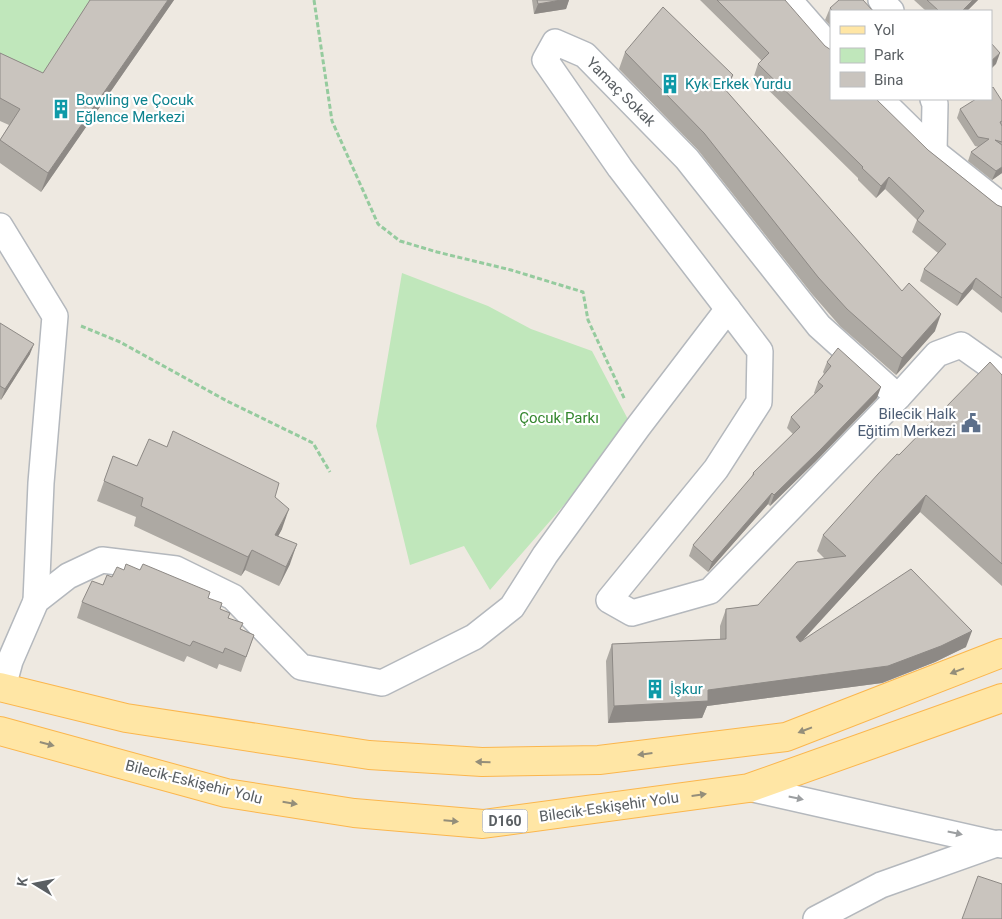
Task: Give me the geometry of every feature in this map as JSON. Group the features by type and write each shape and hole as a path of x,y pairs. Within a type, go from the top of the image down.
{"main road":[{"path":"2,687 126,718 369,755 482,762 599,760 786,737 1002,653"},
{"name":"Bilecik-Eskişehir Yolu","path":"0,731 226,793 354,814 483,824 749,788 1002,698"}],"street":[{"path":"790,0 830,47"},
{"path":"881,0 890,10"},
{"name":"Yamaç Sokak","path":"728,309 620,168 545,60 555,42 585,55 681,152 818,326 898,397"},
{"path":"881,100 934,152 1002,206"},
{"path":"933,100 935,104 934,152"},
{"path":"0,226 55,316 41,482 36,601 10,661 2,687"},
{"path":"36,601 68,576 102,560 176,569 233,597 301,667 382,683 474,637 512,607 544,555 728,309 760,350 759,402 716,469 609,600 632,613 710,591 898,397 937,354 961,345 1002,374"},
{"path":"749,788 1000,844"},
{"path":"816,919 881,885 1000,844"}],"path":[{"path":"314,0 332,121 378,224 400,241 511,270 583,292 588,320 638,427"},
{"path":"55,316 120,342 227,401 313,443 330,472"}],"green space":[{"path":"0,0 95,0 36,91 0,75"},
{"name":"Çocuk Parkı","path":"402,273 488,306 531,329 592,351 632,427 490,590 464,546 410,565 376,426"}],"building":[{"name":"Bowling ve Çocuk Eğlence Merkezi","path":"90,0 168,0 48,173 0,140 20,109 0,98 0,53 43,73"},
{"path":"537,0 561,0 538,4"},
{"path":"717,0 785,0 830,49 830,100 877,100 928,150 1002,207 1002,298 976,278 962,294 924,269 946,244 917,220 924,211 889,177 881,186 758,64 769,53"},
{"path":"839,0 863,0 872,10 832,10 830,8"},
{"path":"927,0 973,0 963,10 938,10"},
{"path":"663,7 733,75 723,87 902,291 909,283 941,314 902,358 847,309 818,277 704,133 625,52"},
{"path":"992,44 1000,53 992,60"},
{"path":"992,88 1002,101 1002,121 1000,122 1002,126 1002,142 995,140 1002,145 1002,167 996,171 971,152 989,139 978,137 960,109 974,100 992,100"},
{"path":"0,323 34,344 5,389 0,386"},
{"path":"838,348 881,387 774,495 772,493 712,562 693,545 753,473 800,427 791,417 823,386 818,382 831,366 827,362"},
{"path":"990,362 1002,375 1002,564 926,495 796,637 800,642 911,569 972,631 941,646 888,666 708,690 708,701 614,706 612,644 726,639 726,609 758,605 797,562 846,556 823,535 897,454 899,455"},
{"path":"173,431 279,483 275,497 289,509 275,535 297,544 286,567 252,550 248,557 141,506 143,498 104,481 113,456 137,466 149,439 167,447"},
{"path":"126,564 140,570 143,564 210,592 208,598 222,603 220,609 230,613 228,618 243,623 240,629 254,635 246,657 225,648 223,653 193,641 190,646 82,602 92,581 103,585 107,575 112,577 117,567 124,570"},
{"path":"978,876 1002,884 1002,919 962,919"}],"place":[{"name":"Kyk Erkek Yurdu","path":"670,84"},
{"name":"Bowling ve Çocuk Eğlence Merkezi","path":"61,109"},
{"name":"Bilecik Halk Eğitim Merkezi","path":"971,423"},
{"name":"İşkur","path":"655,689"}]}
